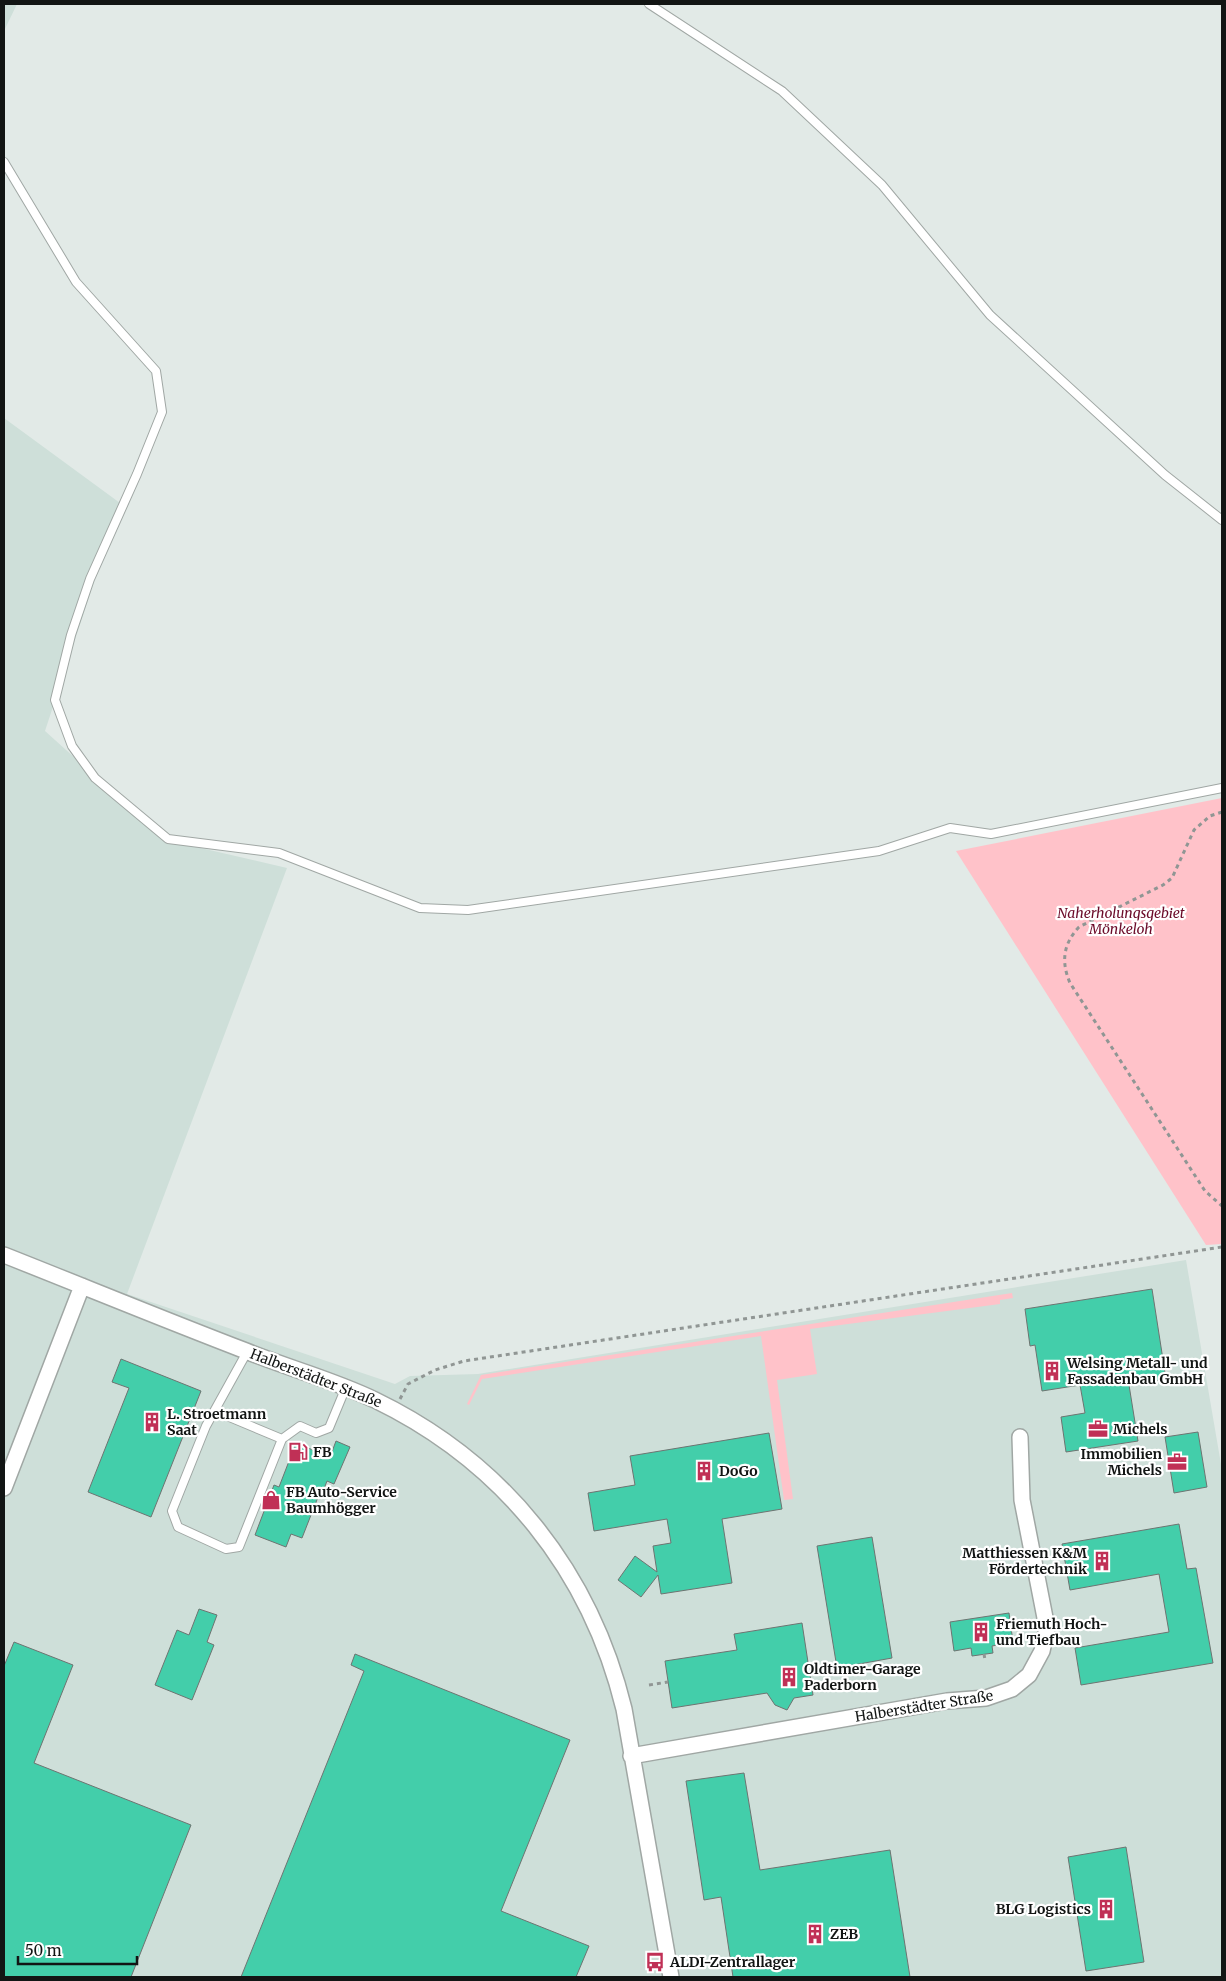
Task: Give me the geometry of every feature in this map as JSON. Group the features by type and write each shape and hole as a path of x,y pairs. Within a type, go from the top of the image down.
{"street":[{"name":"Halberstädter Straße","path":"4,1255 247,1352 346,1387 394,1410 464,1454 519,1508 553,1548 585,1602 610,1661 624,1709 671,1977"},
{"path":"4,1488 82,1286"},
{"name":"Halberstädter Straße","path":"631,1756 947,1701 986,1698 1012,1689 1029,1675 1042,1651 1047,1628 1022,1500 1020,1437"}],"lane":[{"path":"649,4 782,91 882,186 990,316 1165,475 1222,520"},
{"path":"4,162 76,282 156,371 162,412 137,474 90,579 71,635 55,700 72,746 95,778 168,839 279,853 420,908 468,910 879,851 950,828 991,834 1222,788"},
{"path":"247,1352 206,1426 172,1511 178,1527 226,1549 239,1547 282,1439 300,1426 316,1432 329,1428 346,1387"},
{"path":"215,1411 282,1439"}],"path":[{"path":"1222,812 1210,816 1194,830 1172,878 1163,885 1079,927 1071,936 1064,952 1064,962 1070,983 1205,1191 1222,1206"},
{"path":"394,1410 408,1384 435,1370 464,1361 1222,1247"},
{"path":"984,1654 985,1660"},
{"path":"649,1685 668,1682"}],"shaded area":[{"path":"4,4 17,4 4,31"},
{"path":"4,418 120,503 45,731 166,840 287,868 127,1294 395,1384 410,1376 478,1374 1186,1260 1222,1470 1222,1977 4,1977"}],"green space":[{"name":"Naherholungsgebiet Mönkeloh","path":"1222,798 1222,1244 1206,1245 956,851"},
{"path":"1012,1293 1013,1298 1000,1300 1000,1304 810,1329 817,1374 777,1380 793,1499 784,1500 761,1336 482,1379 469,1405 467,1404 481,1375"}],"building":[{"path":"1152,1289 1166,1379 1129,1385 1138,1441 1066,1452 1061,1417 1085,1413 1080,1385 1042,1391 1035,1345 1030,1346 1025,1309"},
{"name":"L. Stroetmann Saat","path":"121,1359 201,1391 151,1517 88,1492 129,1388 112,1382"},
{"path":"1198,1432 1207,1487 1174,1493 1165,1437"},
{"name":"DoGo","path":"769,1433 782,1509 722,1519 732,1583 661,1594 658,1575 641,1597 618,1580 635,1556 657,1572 653,1546 671,1543 667,1519 594,1531 588,1493 635,1485 630,1456"},
{"path":"336,1441 350,1447 334,1484 327,1481 322,1494 320,1492 302,1538 291,1534 286,1547 255,1535 274,1485 279,1487 296,1443 330,1457"},
{"path":"1179,1524 1187,1569 1196,1568 1213,1663 1081,1685 1075,1648 1169,1632 1159,1574 1070,1590 1062,1544"},
{"path":"872,1537 892,1658 837,1668 817,1546"},
{"path":"199,1609 217,1615 207,1642 214,1645 192,1700 155,1685 177,1630 189,1635"},
{"name":"Friemuth Hoch- und Tiefbau","path":"1009,1613 1013,1642 992,1646 993,1653 972,1656 971,1648 954,1651 950,1622"},
{"path":"802,1623 813,1695 794,1698 787,1710 775,1705 767,1693 672,1708 665,1661 737,1650 734,1634"},
{"path":"14,1642 73,1665 34,1763 191,1825 131,1977 4,1977 4,1666"},
{"path":"355,1654 570,1740 501,1911 589,1946 576,1977 241,1977 364,1671 351,1665"},
{"name":"ZEB","path":"744,1773 760,1870 890,1850 910,1977 733,1977 721,1897 704,1900 686,1781"},
{"name":"BLG Logistics","path":"1126,1847 1144,1962 1086,1971 1068,1857"}],"place":[{"name":"Welsing Metall- und Fassadenbau GmbH","path":"1052,1371"},
{"name":"L. Stroetmann Saat","path":"152,1422"},
{"name":"Michels","path":"1098,1429"},
{"name":"FB","path":"298,1452"},
{"name":"Immobilien Michels","path":"1177,1462"},
{"name":"DoGo","path":"704,1471"},
{"name":"FB Auto-Service Baumhögger","path":"271,1500"},
{"name":"Matthiessen K&M Fördertechnik","path":"1102,1561"},
{"name":"Friemuth Hoch- und Tiefbau","path":"981,1632"},
{"name":"Oldtimer-Garage Paderborn","path":"789,1677"},
{"name":"BLG Logistics","path":"1106,1909"},
{"name":"ZEB","path":"815,1934"},
{"name":"ALDI-Zentrallager","path":"655,1962"}]}
